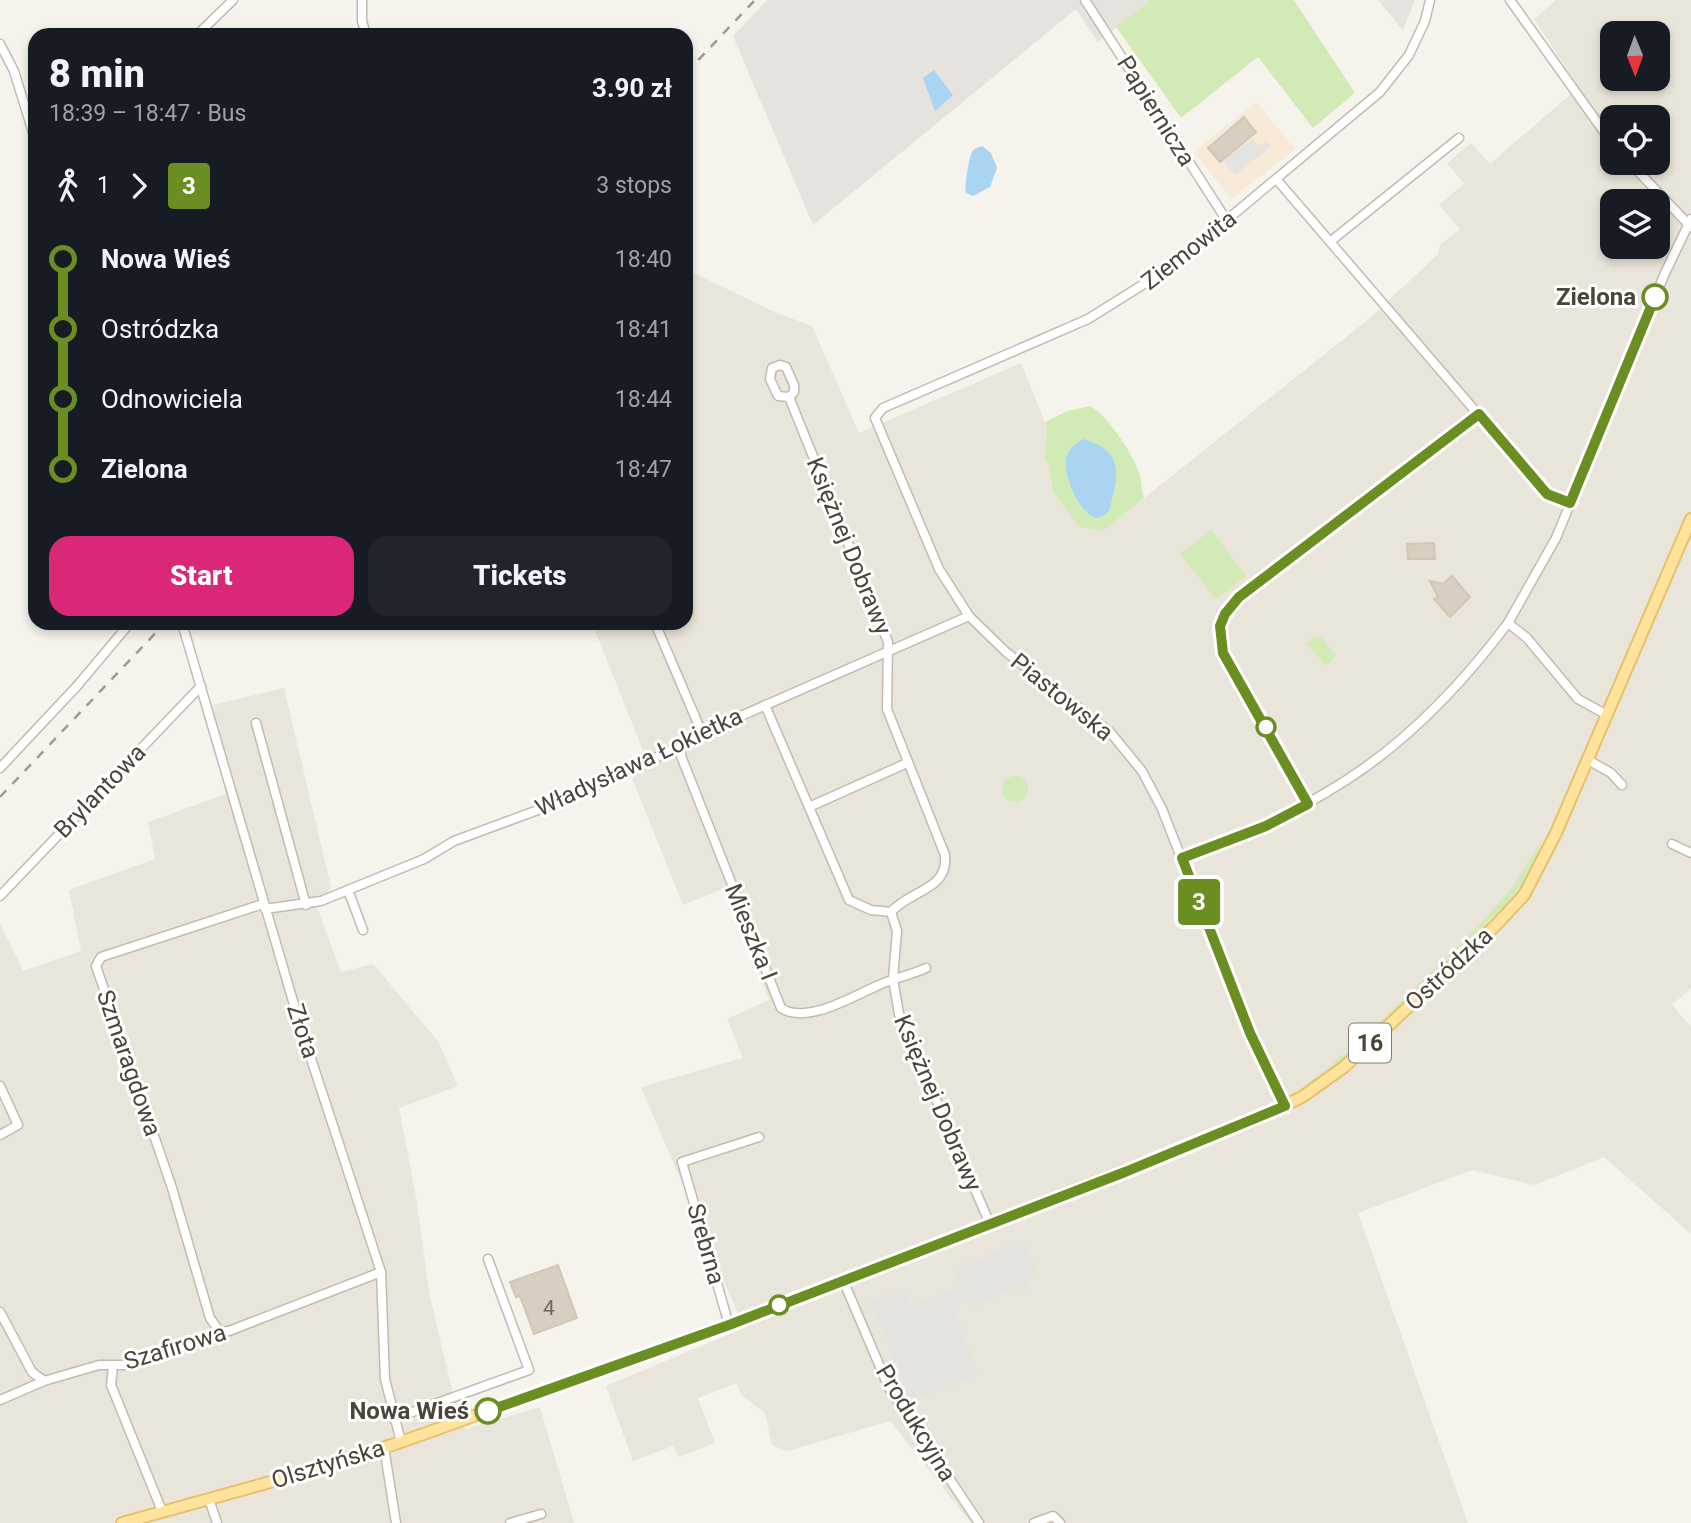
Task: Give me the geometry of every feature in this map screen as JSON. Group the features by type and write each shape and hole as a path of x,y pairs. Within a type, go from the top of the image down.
{"main road":[{"name":"Ostródzka","path":"729,1325 1285,1106 1344,1067 1511,910 1530,885 1588,760 1691,519"},
{"name":"Olsztyńska","path":"122,1523 151,1519 162,1511 401,1442 729,1325"}],"street":[{"path":"204,28 233,0"},
{"path":"362,0 364,28"},
{"name":"Papiernicza","path":"1085,0 1227,221"},
{"name":"Ziemowita","path":"877,413 1088,319 1147,284 1278,180 1363,108 1397,73 1418,37 1430,0"},
{"path":"1510,0 1600,126"},
{"path":"0,44 14,71 28,116"},
{"path":"1331,241 1459,138"},
{"path":"1182,858 1266,826 1362,771 1402,740 1454,691 1508,623 1541,568 1665,274 1690,224 1642,175"},
{"path":"1278,180 1547,494 1570,503"},
{"name":"Księżnej Dobrawy","path":"789,397 885,634 888,651 887,709 946,864 939,881 908,897 891,912 897,931 893,979 899,1014 990,1224"},
{"name":"Piastowska","path":"877,413 877,426 920,528 939,569 970,616 1006,652 1084,709 1127,751 1142,771 1162,809 1250,1033 1285,1106"},
{"path":"1308,804 1227,662 1220,634 1225,614 1231,604 1248,590 1479,414"},
{"name":"Władysława Łokietka","path":"264,906 306,905 424,859 454,841 538,810 635,769 702,733 970,616"},
{"path":"1508,623 1527,638 1578,699 1607,715"},
{"path":"0,768 77,686 124,630"},
{"name":"Złota","path":"184,630 264,906 381,1272 385,1379 401,1442"},
{"path":"658,630 702,733"},
{"name":"Brylantowa","path":"0,896 201,686"},
{"path":"765,705 849,900 871,910 891,912"},
{"path":"256,723 306,905"},
{"name":"Mieszka I","path":"681,743 681,756 781,1008 791,1014 808,1013 844,1001 893,979"},
{"path":"1588,760 1611,773 1622,785"},
{"path":"809,807 907,763"},
{"path":"1672,844 1691,853"},
{"path":"348,890 363,930"},
{"name":"Szmaragdowa","path":"220,1332 210,1318 172,1188 96,966 101,957 264,906"},
{"name":"Księżnej Dobrawy","path":"893,979 926,968"},
{"path":"0,1086 18,1125 0,1135"},
{"name":"Srebrna","path":"729,1325 682,1162 759,1137"},
{"path":"393,1419 529,1370 488,1259"},
{"name":"Szafirowa","path":"162,1511 111,1385 113,1367 229,1331 381,1272"},
{"name":"Produkcyjna","path":"843,1280 889,1388 979,1523"},
{"path":"0,1312 32,1372 44,1381"},
{"path":"0,1400 44,1381 99,1365 113,1367"},
{"path":"384,1447 396,1523"},
{"path":"209,1499 217,1523"},
{"path":"510,1523 541,1514"},
{"path":"1034,1523 1053,1516 1060,1523"}],"shaded area":[{"path":"767,0 1151,0 1098,42 1076,9 813,225 733,36"},
{"path":"1378,0 1415,0 1403,30"},
{"path":"1556,0 1691,0 1691,988 1672,1005 1691,1027 1691,1234 1604,1157 1534,1185 1472,1170 1358,1213 1468,1523 971,1523 890,1421 787,1451 772,1445 765,1413 742,1396 736,1383 698,1398 715,1443 678,1457 673,1446 633,1461 606,1386 744,1328 641,1087 743,1058 727,1019 769,1000 727,887 683,905 630,773 647,766 644,753 595,630 693,630 693,272 772,311 812,326 859,433 1021,363 1047,430 1044,456 1049,466 1053,492 1079,527 1103,531 1371,317 1438,254 1440,245 1460,229 1439,205 1464,184 1447,163 1471,143 1490,164 1579,87 1534,19"},
{"path":"1256,102 1295,149 1231,199 1194,152"},
{"path":"1252,138 1259,146 1266,141 1271,146 1235,175 1223,161"},
{"path":"284,688 331,887 317,907 341,972 373,964 438,1041 458,1086 399,1108 416,1197 430,1297 452,1390 466,1429 540,1407 574,1523 0,1523 0,923 23,971 81,951 69,890 155,859 148,822 226,794 213,705"},
{"path":"1024,1241 1031,1259 1038,1263 1026,1292 1017,1288 973,1306 969,1299 953,1309 979,1375 912,1400 870,1302 903,1289 911,1305 961,1287 955,1269"}],"green space":[{"path":"1151,0 1294,0 1355,93 1313,128 1258,57 1181,118 1116,27"},
{"path":"1090,406 1112,427 1127,448 1140,476 1144,498 1103,531 1079,527 1053,492 1049,466 1044,457 1047,430 1045,422 1067,411"},
{"path":"1211,530 1246,576 1216,599 1180,554"},
{"path":"1313,636 1322,638 1336,655 1326,666 1307,644"},
{"path":"1015,776 1024,780 1028,789 1024,798 1015,802 1006,798 1002,789 1006,780"},
{"path":"1542,840 1536,860 1526,878 1499,911 1359,1047 1305,1086 1359,1042 1469,935 1512,888"}],"water":[{"path":"934,70 953,95 935,111 923,78"},
{"path":"982,146 991,153 997,168 990,187 973,196 966,193 968,166 973,151"},
{"path":"1084,439 1107,451 1116,467 1115,487 1109,511 1098,517 1088,514 1083,508 1073,492 1067,474 1068,452"}],"building":[{"path":"1244,117 1256,132 1220,162 1208,148"},
{"path":"1434,543 1435,559 1408,559 1407,544"},
{"path":"1452,576 1470,597 1450,617 1434,599 1438,597 1430,581 1443,584"},
{"path":"558,1265 577,1318 534,1334 520,1296 516,1297 510,1282"}],"railway":[{"path":"693,66 755,0"},
{"path":"0,797 158,630"}],"bus line":[{"name":"3","path":"488,1411 729,1325 1125,1172 1285,1106 1250,1033 1182,858 1266,826 1308,804 1223,653 1220,626 1225,614 1239,597 1479,414 1547,494 1570,503 1655,297"}],"place":[{"name":"Zielona","path":"1655,297"},
{"name":"Nowa Wieś","path":"488,1411"}]}
